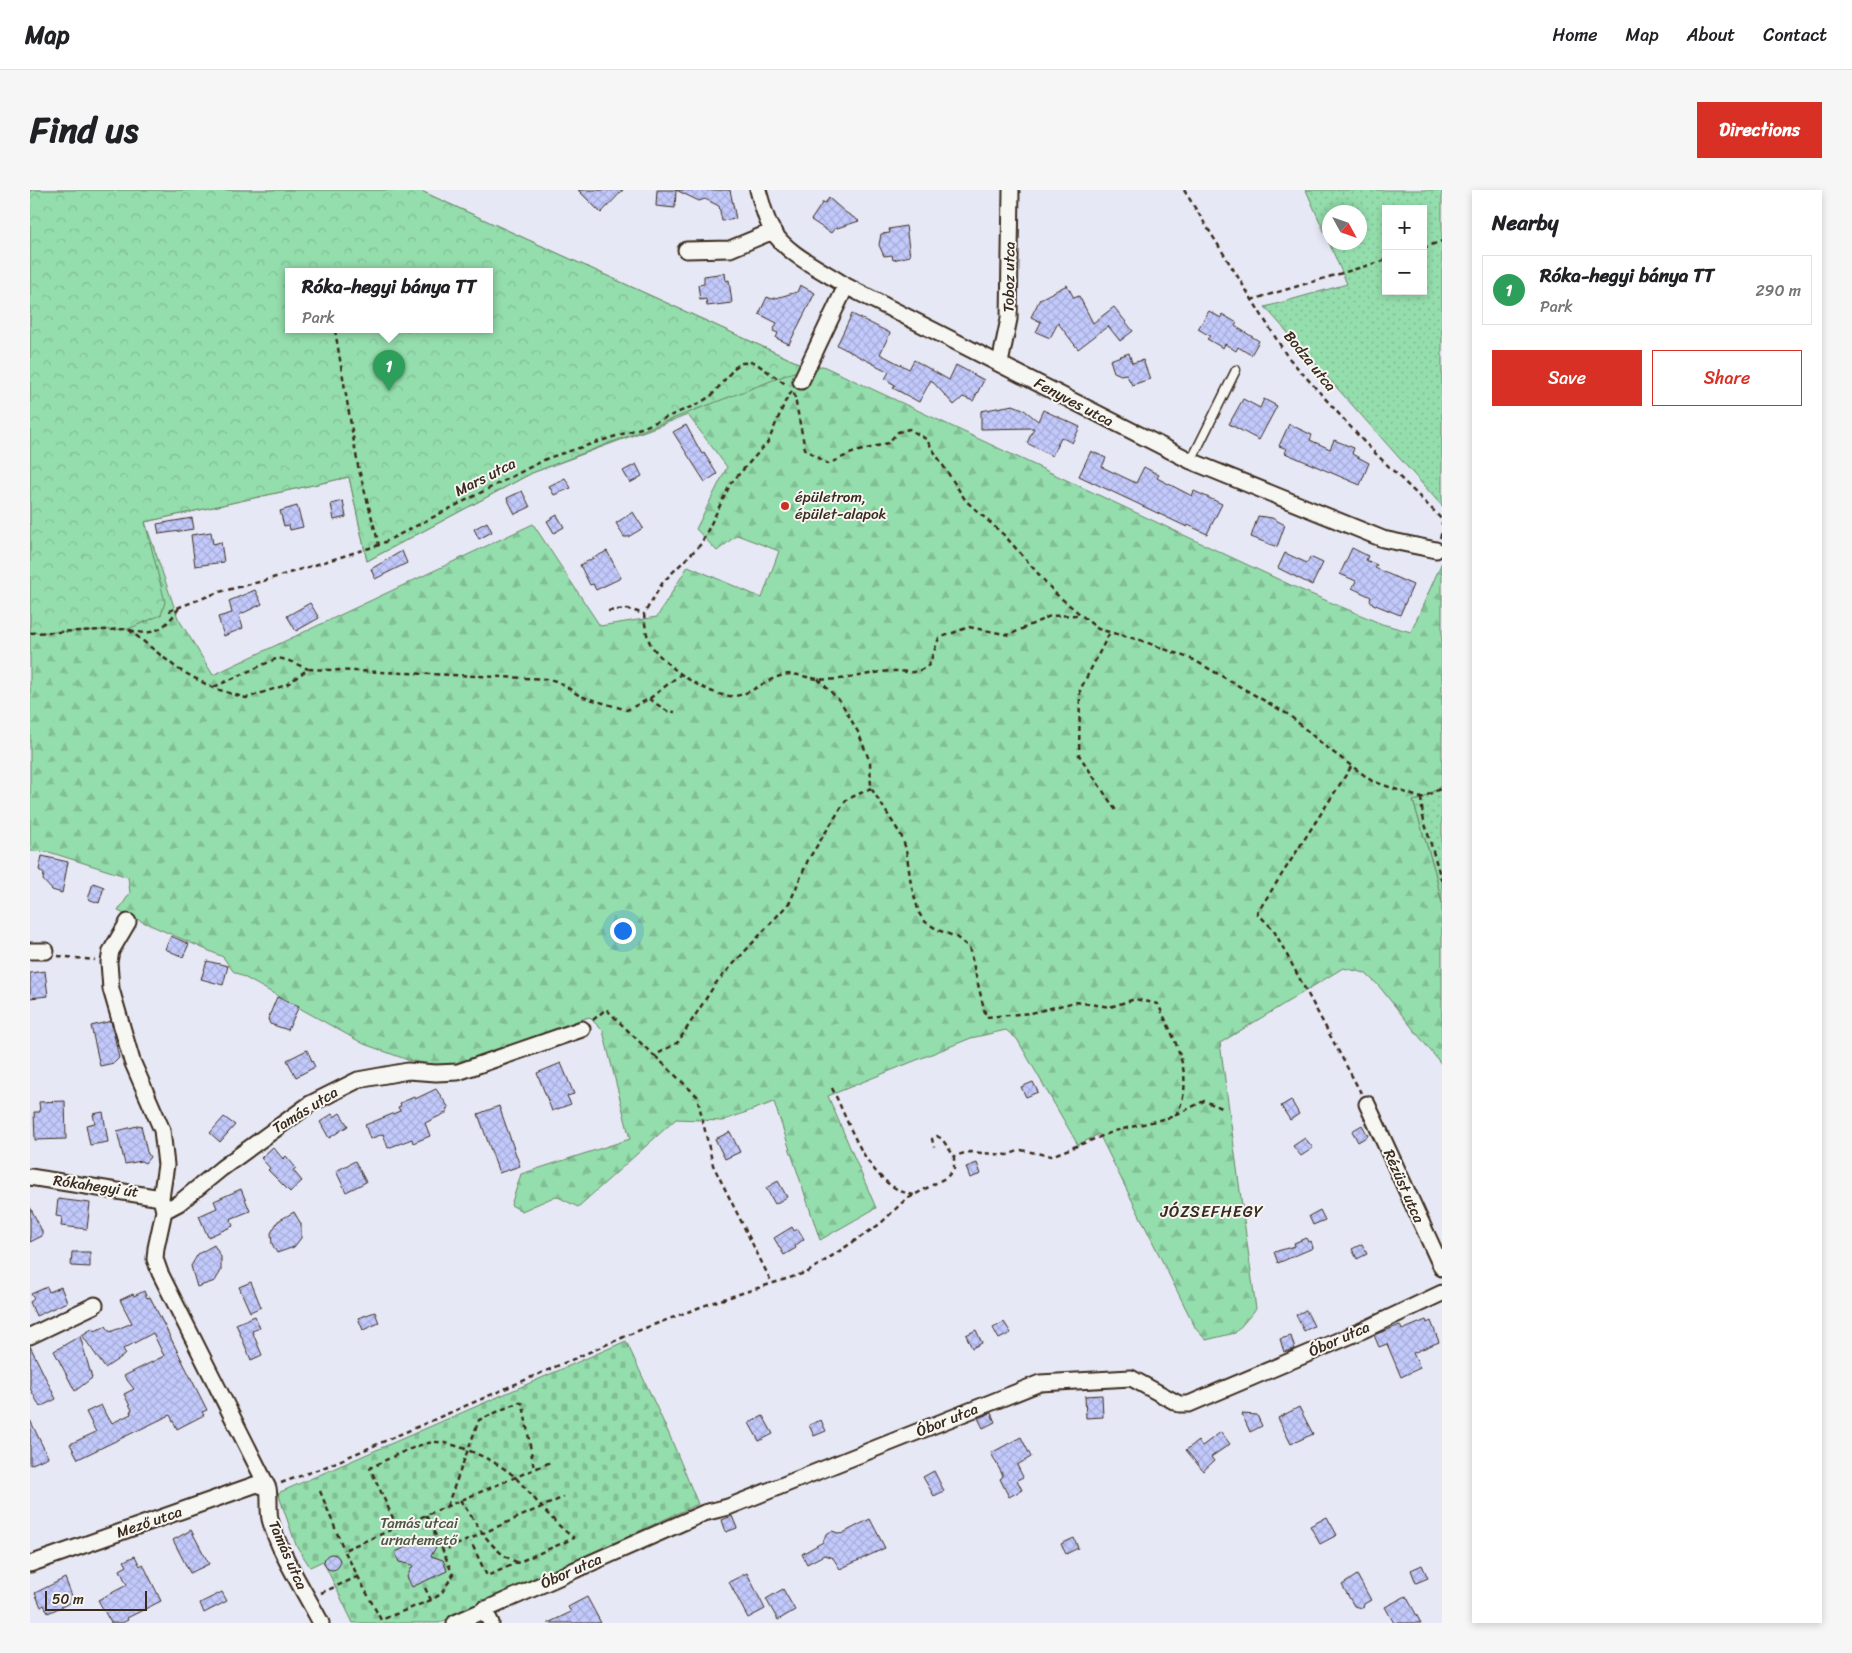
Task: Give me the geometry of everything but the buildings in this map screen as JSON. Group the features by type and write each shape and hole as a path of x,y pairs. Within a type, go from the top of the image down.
{"street":[{"name":"Fenyves utca","path":"758,190 764,212 773,231 794,252 846,286 1191,461 1384,539 1436,550"},
{"name":"Toboz utca","path":"1000,363 1009,319 1011,190"},
{"path":"686,250 730,249 773,231"},
{"path":"797,385 846,286"},
{"name":"Tamás utca","path":"128,922 111,951 109,962 110,990 132,1061 162,1130 166,1165 156,1259 160,1273 268,1488 271,1500 270,1516 277,1536 321,1623"},
{"path":"30,951 46,951"},
{"name":"Tamás utca","path":"163,1204 178,1203 310,1104 358,1080 408,1071 458,1072 582,1029"},
{"name":"Rézüst utca","path":"1367,1104 1442,1268"},
{"name":"Rókahegyi út","path":"30,1176 163,1204"},
{"name":"Óbor utca","path":"454,1623 704,1513 728,1507 1040,1383 1131,1378 1178,1404 1189,1404 1359,1332 1442,1293"},
{"path":"30,1336 96,1305"},
{"name":"Mező utca","path":"30,1564 257,1484 268,1488"},
{"path":"484,1609 491,1623"}],"lane":[{"path":"1191,461 1236,370"}],"path":[{"name":"Bodza utca","path":"1184,190 1287,356 1365,443 1434,511 1442,520 1442,525"},
{"path":"1427,247 1442,242"},
{"path":"1251,300 1382,261"},
{"path":"336,333 358,466 379,545"},
{"name":"Mars utca","path":"169,610 219,592 263,582 379,545 548,458 644,427 700,403 712,395 731,371 742,363 754,362 797,385"},
{"path":"797,385 785,402 768,442 731,483 701,544 663,582 644,614 650,643 657,653 681,674 717,694 728,696 745,692 782,675 806,676 818,679 865,676 891,671 910,674 929,665 939,638 953,631 970,627 1009,635 1050,616 1079,615"},
{"path":"797,385 805,449 828,464 852,452 888,443 898,432 909,429 926,439 966,501 1005,536 1056,594 1098,629 1109,634 1140,640 1166,649 1216,672 1289,715 1351,767 1388,788 1421,798 1442,788"},
{"path":"30,633 128,630 143,634 159,630 170,620 180,606"},
{"path":"608,611 628,609 644,614"},
{"path":"128,630 178,669 213,688 246,698 286,685 308,669"},
{"path":"1109,634 1080,690 1079,755 1117,812"},
{"path":"213,688 278,658 308,669 550,679 559,682 580,696 627,710 649,699 681,674"},
{"path":"818,679 841,702 858,732 870,762 870,788 903,842 919,913 924,921 938,930 956,937 969,948 986,1017 1031,1013 1075,1002 1110,1007 1135,999 1158,1004 1173,1036 1186,1081 1181,1106 1175,1116"},
{"path":"649,699 671,714 675,712"},
{"path":"1351,767 1256,913 1273,929 1367,1104"},
{"path":"654,1056 678,1042 716,983 790,902 808,860 846,800 870,788"},
{"path":"1421,798 1423,817 1442,882"},
{"path":"46,951 49,955 93,960"},
{"path":"582,1029 606,1009 697,1096 713,1165 772,1283"},
{"path":"832,1088 872,1168 893,1189 915,1195"},
{"path":"954,1156 969,1152 1007,1155 1021,1150 1051,1156 1116,1131 1175,1116 1204,1101 1222,1108"},
{"path":"268,1488 334,1463 640,1330 808,1272 880,1224 905,1200 947,1177 954,1169 954,1156 942,1139 937,1136 932,1139 934,1147"},
{"path":"447,1506 480,1420 519,1402 523,1404 534,1469"},
{"path":"397,1527 370,1468 396,1456 436,1442 468,1451 496,1463 515,1477 541,1507 574,1538 487,1576 471,1540"},
{"path":"344,1550 551,1462"},
{"path":"320,1491 344,1550 381,1620 431,1600 441,1594 453,1575 426,1515"},
{"path":"443,1551 564,1497"},
{"path":"460,1500 503,1556 518,1562"},
{"path":"308,1599 358,1577"},
{"path":"425,1588 431,1600"}],"green space":[{"path":"30,190 419,190 807,367 823,366 1299,589 1382,624 1411,632 1442,562 1442,785 1422,799 1413,801 1435,872 1442,904 1442,1065 1378,985 1365,973 1343,968 1220,1043 1256,1309 1235,1333 1206,1340 1196,1329 1099,1134 1078,1145 1017,1039 1006,1030 971,1038 828,1096 876,1208 820,1240 774,1102 722,1121 676,1119 578,1207 556,1196 522,1211 511,1205 521,1174 630,1139 603,1031 589,1017 453,1065 430,1064 408,1060 364,1044 233,971 223,957 118,911 130,893 128,877 49,852 30,851","holes":["688,415 727,467 696,529 717,551 737,535 779,551 762,598 688,566 657,617 600,626 533,524 213,675 178,618 145,522 349,477 367,561 532,473"]},
{"path":"30,190 419,190 807,367 532,473 367,561 349,477 145,522 165,602 161,615 128,629 30,633"},
{"path":"1306,190 1442,190 1442,506 1265,307 1347,284 1332,250 1367,250 1367,205 1322,205 1322,227"},
{"path":"1442,785 1442,904 1435,872 1413,801 1422,799"},
{"name":"Tamás utcai urnatemető","path":"626,1341 669,1434 698,1504 439,1623 353,1623 323,1561 310,1567 296,1545 278,1493"}],"place":[{"name":"Róka-hegyi bánya TT","path":"389,391"},
{"name":"épületrom, épület-alapok","path":"785,506"}],"district":[{"name":"JÓZSEFHEGY","path":"1212,1211"}]}
